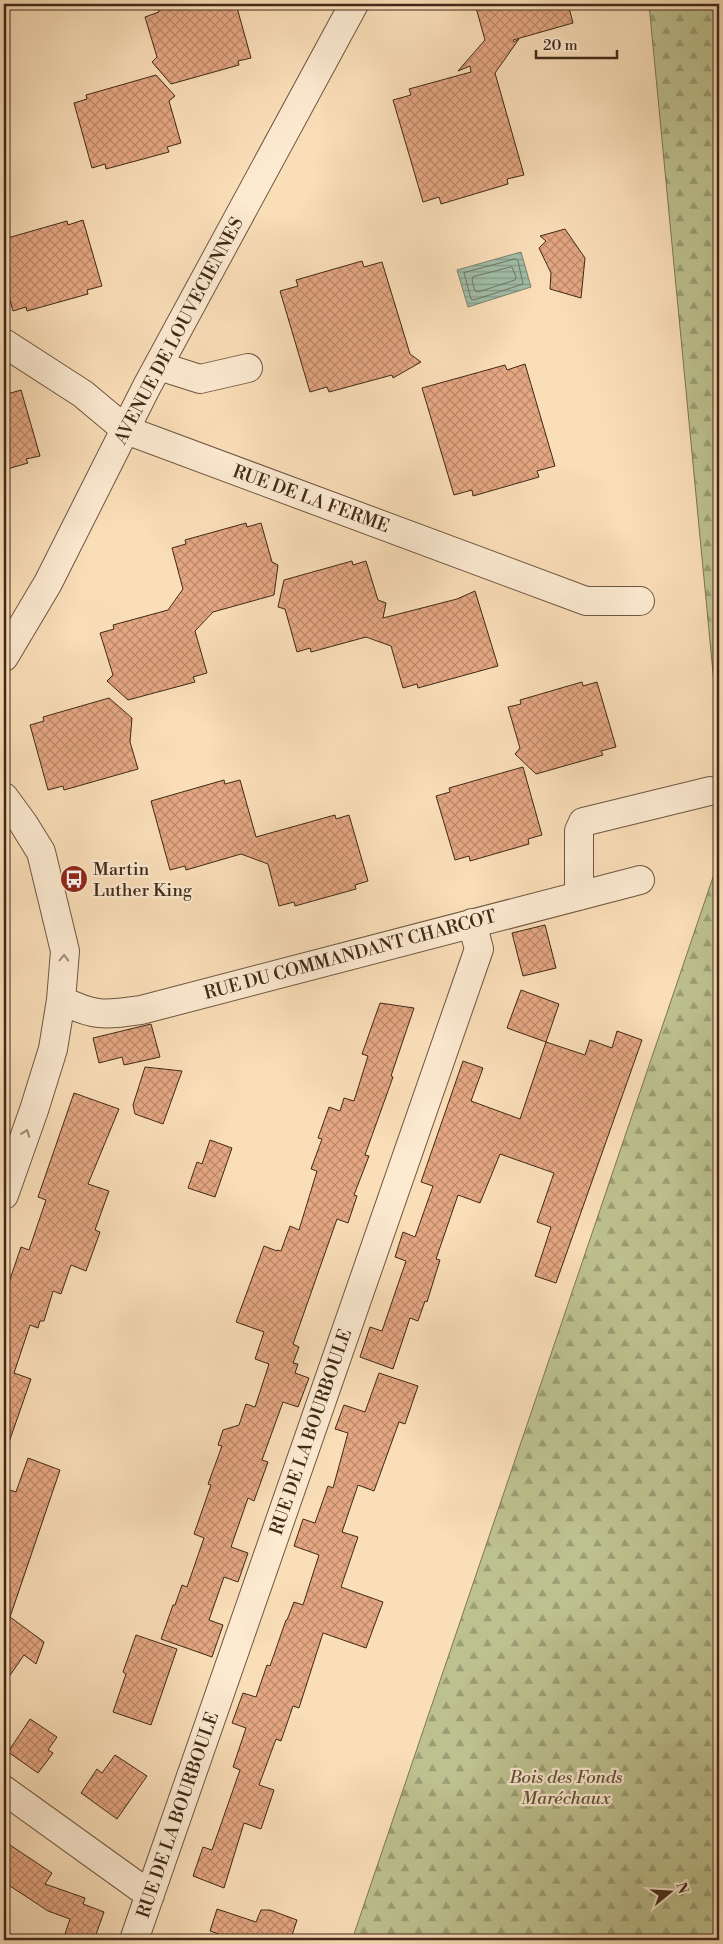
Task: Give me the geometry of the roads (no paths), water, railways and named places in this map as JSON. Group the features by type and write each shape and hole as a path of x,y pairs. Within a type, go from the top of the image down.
{"street":[{"name":"AVENUE DE LOUVECIENNES","path":"4,657 48,584 159,366 354,4"},
{"name":"RUE DE LA FERME","path":"4,343 83,394 126,430 586,600 640,601"},
{"path":"159,366 200,379 248,368"},
{"path":"579,896 579,831 583,822 710,791"},
{"path":"4,797 23,822 41,852 65,951 61,1000 53,1049 4,1195"},
{"name":"RUE DU COMMANDANT CHARCOT","path":"61,1000 81,1010 104,1015 141,1010 640,880"},
{"name":"RUE DE LA BOURBOULE","path":"134,1940 479,949 472,923"},
{"path":"4,1790 150,1895"}],"water":[{"path":"521,252 531,287 468,307 457,270"}],"place":[{"name":"Martin Luther King","path":"74,879"}],"park label":[{"name":"Bois des Fonds Maréchaux","path":"566,1787"}]}
